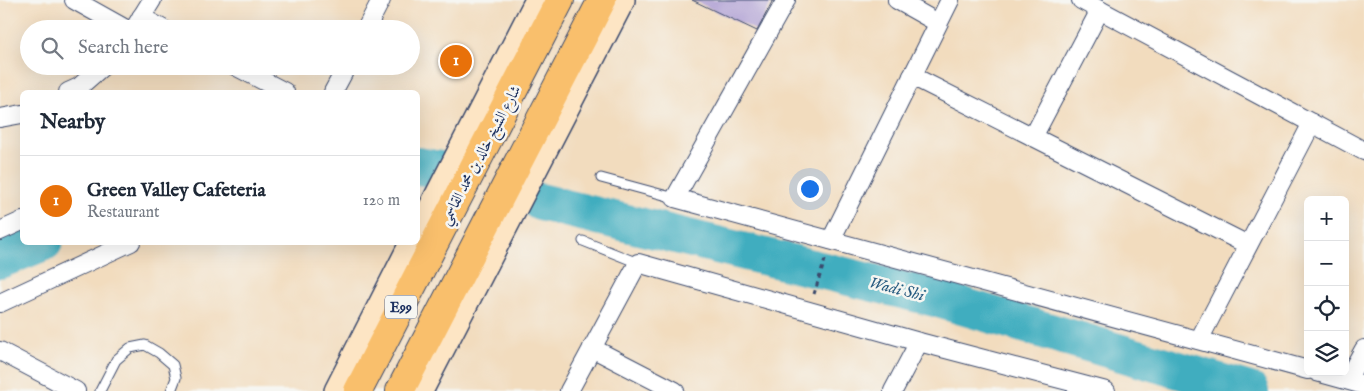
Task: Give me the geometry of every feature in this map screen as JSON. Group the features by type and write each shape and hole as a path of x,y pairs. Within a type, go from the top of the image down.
{"highway":[{"name":"شارع الشيخ خالد بن محمد القاسمي","path":"358,391 560,0"},
{"name":"E99","path":"400,391 464,287 477,243 602,0"}],"street":[{"path":"74,0 110,20"},
{"path":"140,20 152,0"},
{"path":"371,20 381,0"},
{"path":"420,230 538,0"},
{"path":"420,391 464,287 622,0"},
{"path":"786,0 675,198 829,246 1199,340 1304,369"},
{"path":"896,0 938,23"},
{"path":"829,246 950,0"},
{"path":"1081,0 1364,151"},
{"path":"1033,137 1100,10"},
{"path":"78,90 94,75"},
{"path":"252,75 281,90"},
{"path":"334,90 342,75"},
{"path":"912,76 1248,246"},
{"path":"0,118 20,114"},
{"path":"1199,340 1312,123"},
{"path":"0,231 20,222"},
{"path":"0,303 125,245"},
{"path":"337,391 411,245"},
{"path":"569,391 638,264 919,342 1106,391"},
{"path":"893,391 919,342"},
{"path":"592,348 675,391"},
{"path":"1347,380 1364,349"},
{"path":"0,351 76,391"},
{"path":"1332,376 1364,385"}],"lane":[{"path":"601,178 675,198"},
{"path":"583,241 638,264"},
{"path":"100,391 116,360 130,348 145,345 159,353 173,365 176,378 171,391"}],"path":[{"path":"812,298 829,246"}],"building":[{"path":"692,0 773,0 757,31"}],"waterway":[{"name":"Wadi Shi","path":"420,166 440,170"},
{"name":"Wadi Shi","path":"540,202 935,298 1250,391"},
{"name":"Wadi Shi","path":"0,260 37,245"}],"place":[{"name":"Green Valley Cafeteria","path":"456,61"}]}
